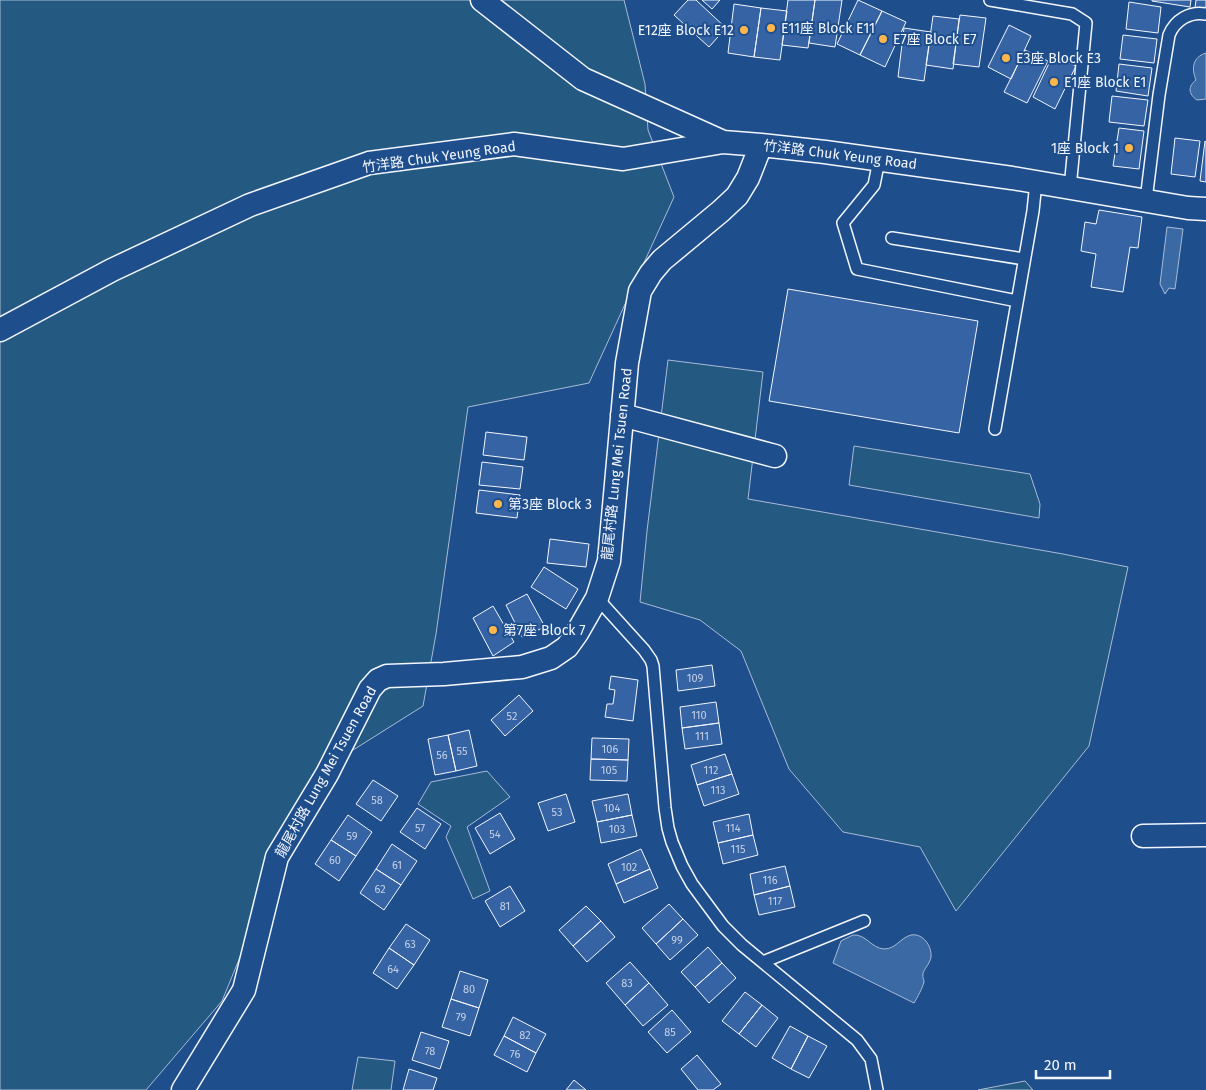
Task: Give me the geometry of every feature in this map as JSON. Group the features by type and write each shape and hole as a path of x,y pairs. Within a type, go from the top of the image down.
{"street":[{"path":"482,0 583,79 723,142"},
{"name":"竹洋路 Chuk Yeung Road","path":"0,330 112,270 250,206 369,163 514,144 623,159 723,142 761,145 1036,182 1188,208 1206,209"},
{"name":"龍尾村路 Lung Mei Tsuen Road","path":"183,1090 244,990 278,857 327,774 370,689 378,680 387,676 444,674 522,667 551,658 567,647 577,632 597,598 609,561 627,363 640,291 662,260 737,196 748,178 761,145"},
{"path":"622,415 775,456"},
{"path":"1142,836 1206,835"}],"lane":[{"path":"990,0 1072,14 1086,23 1070,188"},
{"path":"1146,200 1159,95 1171,28 1182,18 1196,14 1206,14"},
{"path":"879,160 874,185 843,223 857,269 1017,301"},
{"path":"995,429 1033,210 1036,182"},
{"path":"892,238 1024,259"},
{"path":"597,598 644,650 653,666 668,828 682,866 692,884 723,926 742,945 857,1040 871,1059 877,1090"},
{"path":"763,962 864,921"}],"shaded area":[{"path":"0,0 624,0 645,84 648,130 674,197 589,383 468,407 436,634 423,706 315,774 222,1001 146,1090 0,1090"},
{"path":"1206,53 1206,99 1197,100 1190,90 1190,87 1196,80 1194,64 1198,57"},
{"path":"1167,227 1183,229 1175,289 1169,288 1165,294 1160,284"},
{"path":"668,360 763,372 748,499 1128,567 1089,746 956,911 920,847 843,832 789,769 741,651 700,620 640,602"},
{"path":"854,446 1030,474 1040,504 1039,518 849,485"},
{"path":"487,771 510,797 467,827 490,891 473,899 446,837 451,826 418,804 431,782"},
{"path":"853,935 858,935 884,949 892,947 911,935 919,936 926,941 931,957 923,972 924,982 914,1003 833,963 841,941"},
{"path":"358,1057 395,1061 391,1090 352,1090"},
{"path":"1025,1081 1033,1090 978,1090"}],"building":[{"path":"688,0 696,0 726,28 709,47 674,15"},
{"path":"702,0 720,0 712,9"},
{"path":"788,0 815,0 808,48 782,45"},
{"path":"815,0 842,0 835,47 809,43"},
{"path":"858,0 882,11 860,55 837,44"},
{"path":"1152,0 1191,0 1190,7"},
{"path":"1196,0 1206,0 1206,10 1195,8"},
{"path":"1129,2 1161,7 1158,33 1126,29"},
{"name":"E12座 Block E12","path":"734,4 761,8 754,57 728,53"},
{"name":"E11座 Block E11","path":"761,8 787,11 780,60 754,57"},
{"name":"E7座 Block E7","path":"882,11 906,22 885,67 860,55"},
{"path":"960,15 986,18 979,67 953,64"},
{"path":"933,16 959,19 953,69 926,65"},
{"name":"E3座 Block E3","path":"1009,25 1031,36 1011,79 988,67"},
{"path":"904,28 931,32 924,81 898,77"},
{"path":"1123,35 1157,39 1154,63 1120,59"},
{"path":"1025,50 1048,61 1027,103 1004,92"},
{"name":"E1座 Block E1","path":"1053,55 1076,66 1055,109 1033,97"},
{"path":"1119,64 1152,68 1148,96 1116,91"},
{"path":"1112,96 1148,100 1144,126 1109,122"},
{"name":"1座 Block 1","path":"1119,128 1144,131 1139,169 1113,166"},
{"path":"1175,138 1200,141 1195,177 1171,174"},
{"path":"1206,142 1206,182 1200,181"},
{"path":"1099,210 1142,217 1138,248 1130,247 1123,292 1091,287 1096,254 1081,251 1085,222 1096,224"},
{"path":"788,289 978,321 959,433 769,401"},
{"path":"486,432 527,437 524,460 483,455"},
{"path":"482,462 523,467 520,489 479,485"},
{"name":"第3座 Block 3","path":"479,490 520,495 517,518 476,513"},
{"path":"550,539 589,544 586,567 547,563"},
{"path":"544,567 578,589 566,609 531,587"},
{"path":"527,594 545,627 522,637 506,605"},
{"name":"第7座 Block 7","path":"493,606 514,642 493,656 473,618"},
{"path":"712,665 715,686 678,691 676,670"},
{"path":"611,676 638,680 633,721 605,717 607,704 613,704 615,690 609,689"},
{"path":"519,695 533,711 505,736 491,720"},
{"path":"716,702 719,723 682,728 680,707"},
{"path":"719,723 722,744 685,749 682,728"},
{"path":"469,730 477,766 456,771 448,735"},
{"path":"448,735 456,771 435,775 428,739"},
{"path":"592,738 629,739 628,760 591,759"},
{"path":"725,754 732,774 697,785 691,765"},
{"path":"591,759 628,760 627,781 590,780"},
{"path":"732,774 739,794 704,806 697,785"},
{"path":"373,780 398,796 381,821 356,804"},
{"path":"566,794 575,822 548,831 538,803"},
{"path":"628,794 632,815 597,822 592,801"},
{"path":"417,808 441,824 425,849 400,832"},
{"path":"500,813 515,839 490,854 475,828"},
{"path":"749,814 753,835 718,843 713,822"},
{"path":"348,815 372,832 356,856 331,840"},
{"path":"632,815 637,836 601,843 597,822"},
{"path":"753,835 758,855 723,864 718,843"},
{"path":"331,840 356,856 339,881 315,864"},
{"path":"392,844 417,861 401,885 376,869"},
{"path":"641,849 650,869 616,884 608,864"},
{"path":"785,866 790,886 754,895 750,874"},
{"path":"376,869 401,885 384,910 360,893"},
{"path":"650,869 658,888 624,903 616,884"},
{"path":"510,886 525,911 500,927 485,901"},
{"path":"790,886 795,907 759,915 754,895"},
{"path":"669,904 683,919 656,944 642,928"},
{"path":"586,906 601,921 573,946 559,930"},
{"path":"683,919 698,935 670,960 656,944"},
{"path":"601,921 615,937 587,962 573,946"},
{"path":"406,924 430,940 414,965 389,948"},
{"path":"708,947 722,963 695,987 681,972"},
{"path":"389,948 414,965 397,989 373,973"},
{"path":"630,962 649,983 625,1005 606,983"},
{"path":"722,963 736,978 709,1003 695,987"},
{"path":"460,971 488,980 479,1008 451,999"},
{"path":"649,983 668,1005 643,1026 625,1005"},
{"path":"745,992 762,1005 739,1034 722,1021"},
{"path":"451,999 479,1008 470,1036 442,1027"},
{"path":"762,1005 778,1018 756,1047 739,1034"},
{"path":"672,1010 691,1032 667,1053 648,1032"},
{"path":"513,1017 546,1034 536,1053 504,1036"},
{"path":"790,1026 808,1036 791,1069 772,1058"},
{"path":"421,1032 449,1041 440,1069 412,1060"},
{"path":"504,1036 536,1053 527,1072 494,1055"},
{"path":"808,1036 827,1046 809,1078 791,1069"},
{"path":"697,1055 721,1084 713,1090 698,1090 681,1069"},
{"path":"409,1069 437,1078 433,1090 403,1090"},
{"path":"574,1080 586,1090 566,1090"}],"place":[{"name":"E11座 Block E11","path":"771,28"},
{"name":"E12座 Block E12","path":"744,30"},
{"name":"E7座 Block E7","path":"883,39"},
{"name":"E3座 Block E3","path":"1006,58"},
{"name":"E1座 Block E1","path":"1054,82"},
{"name":"1座 Block 1","path":"1129,148"},
{"name":"第3座 Block 3","path":"498,504"},
{"name":"第7座 Block 7","path":"493,630"}]}
